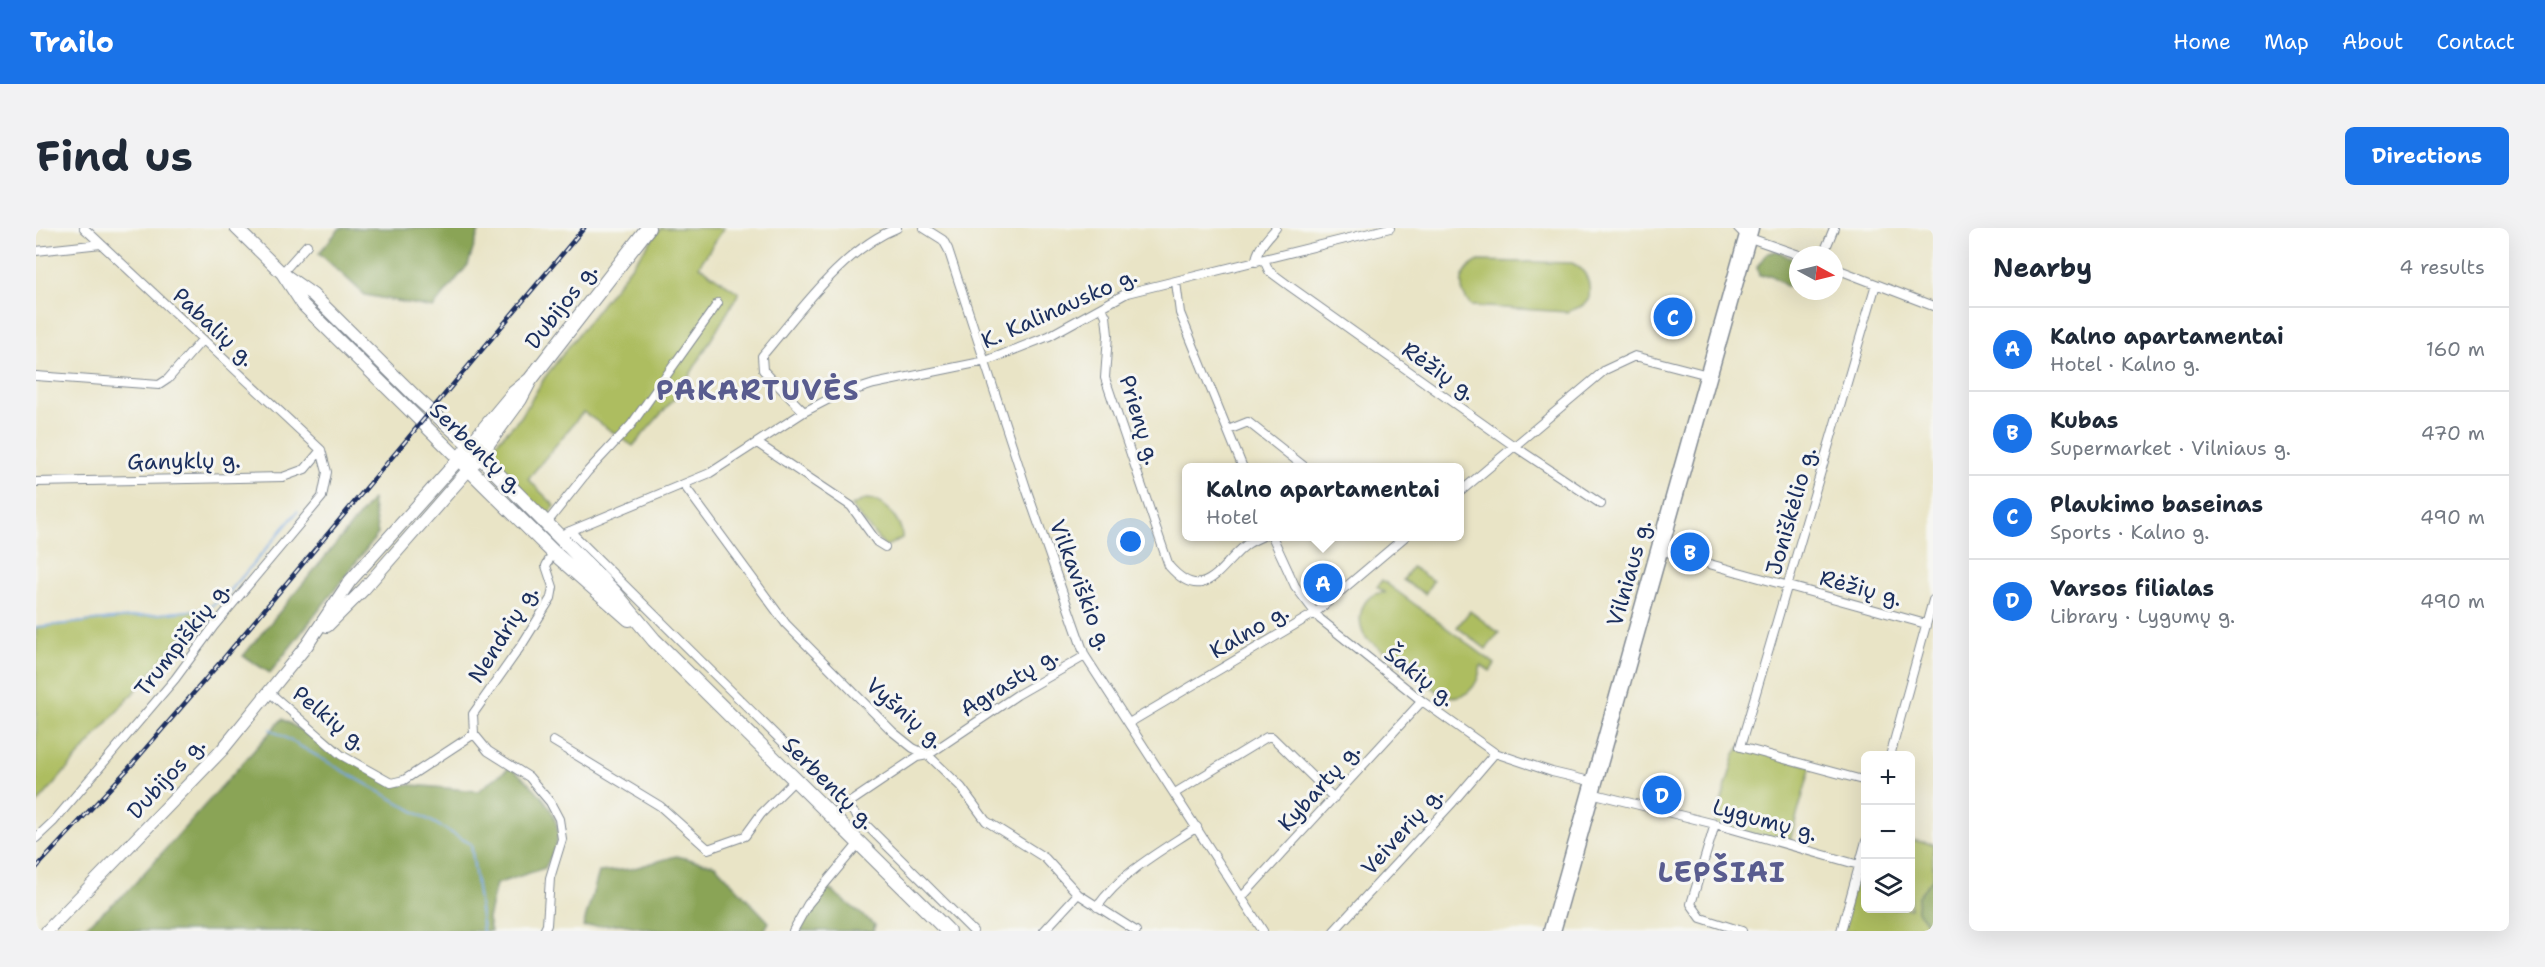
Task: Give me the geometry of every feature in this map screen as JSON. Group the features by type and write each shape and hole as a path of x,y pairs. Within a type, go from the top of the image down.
{"highway":[{"name":"Vilniaus g.","path":"1552,931 1708,375 1745,231"}],"main road":[{"name":"Serbentų g.","path":"236,228 282,273 313,295 418,399 475,450 546,524 564,534 654,640 948,931"},
{"name":"Dubijos g.","path":"307,645 364,589 469,469 475,450 514,393 530,380 648,228"},
{"name":"Serbentų g.","path":"282,273 303,305 553,552 606,601 654,640"},
{"name":"Dubijos g.","path":"47,931 222,750 307,645 350,581 459,459 475,450"}],"street":[{"name":"Pabalių g.","path":"84,228 321,450"},
{"path":"804,412 763,370 762,356 852,256 887,232 897,228"},
{"name":"Vilkaviškio g.","path":"924,228 937,235 948,249 1027,491 1085,656 1263,931"},
{"path":"1260,261 1255,258 1276,228"},
{"name":"K. Kalinausko g.","path":"564,534 710,473 804,412 833,397 874,384 986,361 1039,341 1127,293 1390,228"},
{"path":"1827,246 1834,228"},
{"path":"1745,231 1789,251"},
{"path":"36,251 101,244"},
{"path":"282,273 307,245"},
{"name":"Rėžių g.","path":"1260,261 1269,271 1514,446 1601,504"},
{"path":"1843,271 1933,306"},
{"path":"1176,282 1180,313 1241,463"},
{"name":"Joniškėlio g.","path":"1861,780 1740,747 1876,284"},
{"path":"546,524 588,471 631,425 718,303"},
{"name":"Prienų g.","path":"1102,308 1107,316 1108,335 1105,378 1169,566 1182,578 1206,582 1218,575 1245,546 1255,541"},
{"path":"36,376 159,385 168,380 202,340"},
{"path":"1464,489 1605,370 1635,356 1708,375"},
{"path":"1228,430 1248,422 1300,463"},
{"path":"757,443 851,506 877,542 885,547"},
{"name":"Ganyklų g.","path":"36,482 283,477 305,469 321,450"},
{"name":"Trumpiškių g.","path":"36,838 54,821 175,679 213,626 322,497 327,472 321,450"},
{"name":"Vyšnių g.","path":"684,485 792,632 893,732 914,748 928,755 961,787 986,821 1045,858 1078,894 1136,931"},
{"path":"564,534 845,804 973,931"},
{"name":"Šakių g.","path":"1274,541 1295,586 1315,613 1422,701 1495,753 1593,787"},
{"name":"Kalno g.","path":"1129,723 1315,613 1397,541"},
{"name":"Rėžių g.","path":"1659,550 1926,624"},
{"name":"Nendrių g.","path":"474,734 473,714 523,644 551,598 553,587 546,566 553,552"},
{"path":"1891,751 1933,600"},
{"name":"Agrastų g.","path":"831,815 917,757 928,755 1017,695 1085,656"},
{"name":"Pelkių g.","path":"269,692 341,755 391,783 404,780 474,734"},
{"name":"Kybartų g.","path":"1242,897 1422,701"},
{"path":"474,734 488,751 529,777 550,802 559,819 562,839 553,866 547,925 544,931"},
{"path":"1175,793 1267,737 1272,737 1334,798"},
{"path":"554,741 660,806 708,849 745,836 761,814 795,780"},
{"name":"Veiverių g.","path":"1334,931 1495,753"},
{"name":"Lygumų g.","path":"1593,787 1859,864"},
{"path":"1715,824 1691,904 1701,918 1742,931"},
{"path":"1097,908 1107,894 1130,871 1197,827"},
{"path":"793,931 808,904 859,843"},
{"path":"1841,931 1861,857"},
{"path":"1044,931 1078,894"}],"green space":[{"path":"340,228 480,228 468,265 433,308 365,295 319,253"},
{"path":"661,228 724,228 699,266 739,293 679,393 633,446 583,412 528,479 555,506 545,518 490,460 495,444 521,417 545,377"},
{"path":"1776,251 1789,257 1789,286 1770,275 1759,276 1757,267 1766,254"},
{"path":"1479,261 1572,263 1587,277 1589,298 1582,306 1567,312 1471,306 1463,293 1462,281 1467,270"},
{"path":"866,499 879,503 891,512 899,525 902,538 885,547 851,506"},
{"path":"372,500 378,534 270,673 243,656"},
{"path":"1412,567 1433,581 1425,594 1403,580"},
{"path":"1382,580 1495,664 1490,671 1481,665 1473,687 1463,695 1457,697 1441,694 1366,638 1361,624 1362,608 1377,593 1386,593 1377,587"},
{"path":"206,609 36,805 36,627"},
{"path":"1470,611 1499,633 1486,649 1457,627"},
{"path":"282,719 391,783 478,791 510,767 542,797 557,825 558,836 555,848 545,868 496,884 488,919 491,931 80,931 127,892"},
{"path":"1740,747 1811,766 1789,844 1715,824 1735,754"},
{"path":"1915,841 1933,844 1933,878 1918,896 1917,911 1933,931 1841,931 1861,856 1861,913 1915,913"},
{"path":"676,856 715,865 769,922 764,931 659,931 620,924 583,927 599,872 631,869"},
{"path":"1933,878 1933,930 1917,911 1918,896"},
{"path":"827,887 875,925 873,931 799,931 811,907"}],"waterway":[{"path":"36,627 206,609 225,597 298,511"},
{"path":"270,729 471,844 483,931"}],"railway":[{"path":"36,868 128,769 223,659 584,228"}],"place":[{"name":"Plaukimo baseinas","path":"1673,317"},
{"name":"Kubas","path":"1690,552"},
{"name":"Kalno apartamentai","path":"1323,583"},
{"name":"Varsos filialas","path":"1662,795"}],"district":[{"name":"PAKARTUVĖS","path":"758,390"},
{"name":"LEPŠIAI","path":"1722,872"}]}
